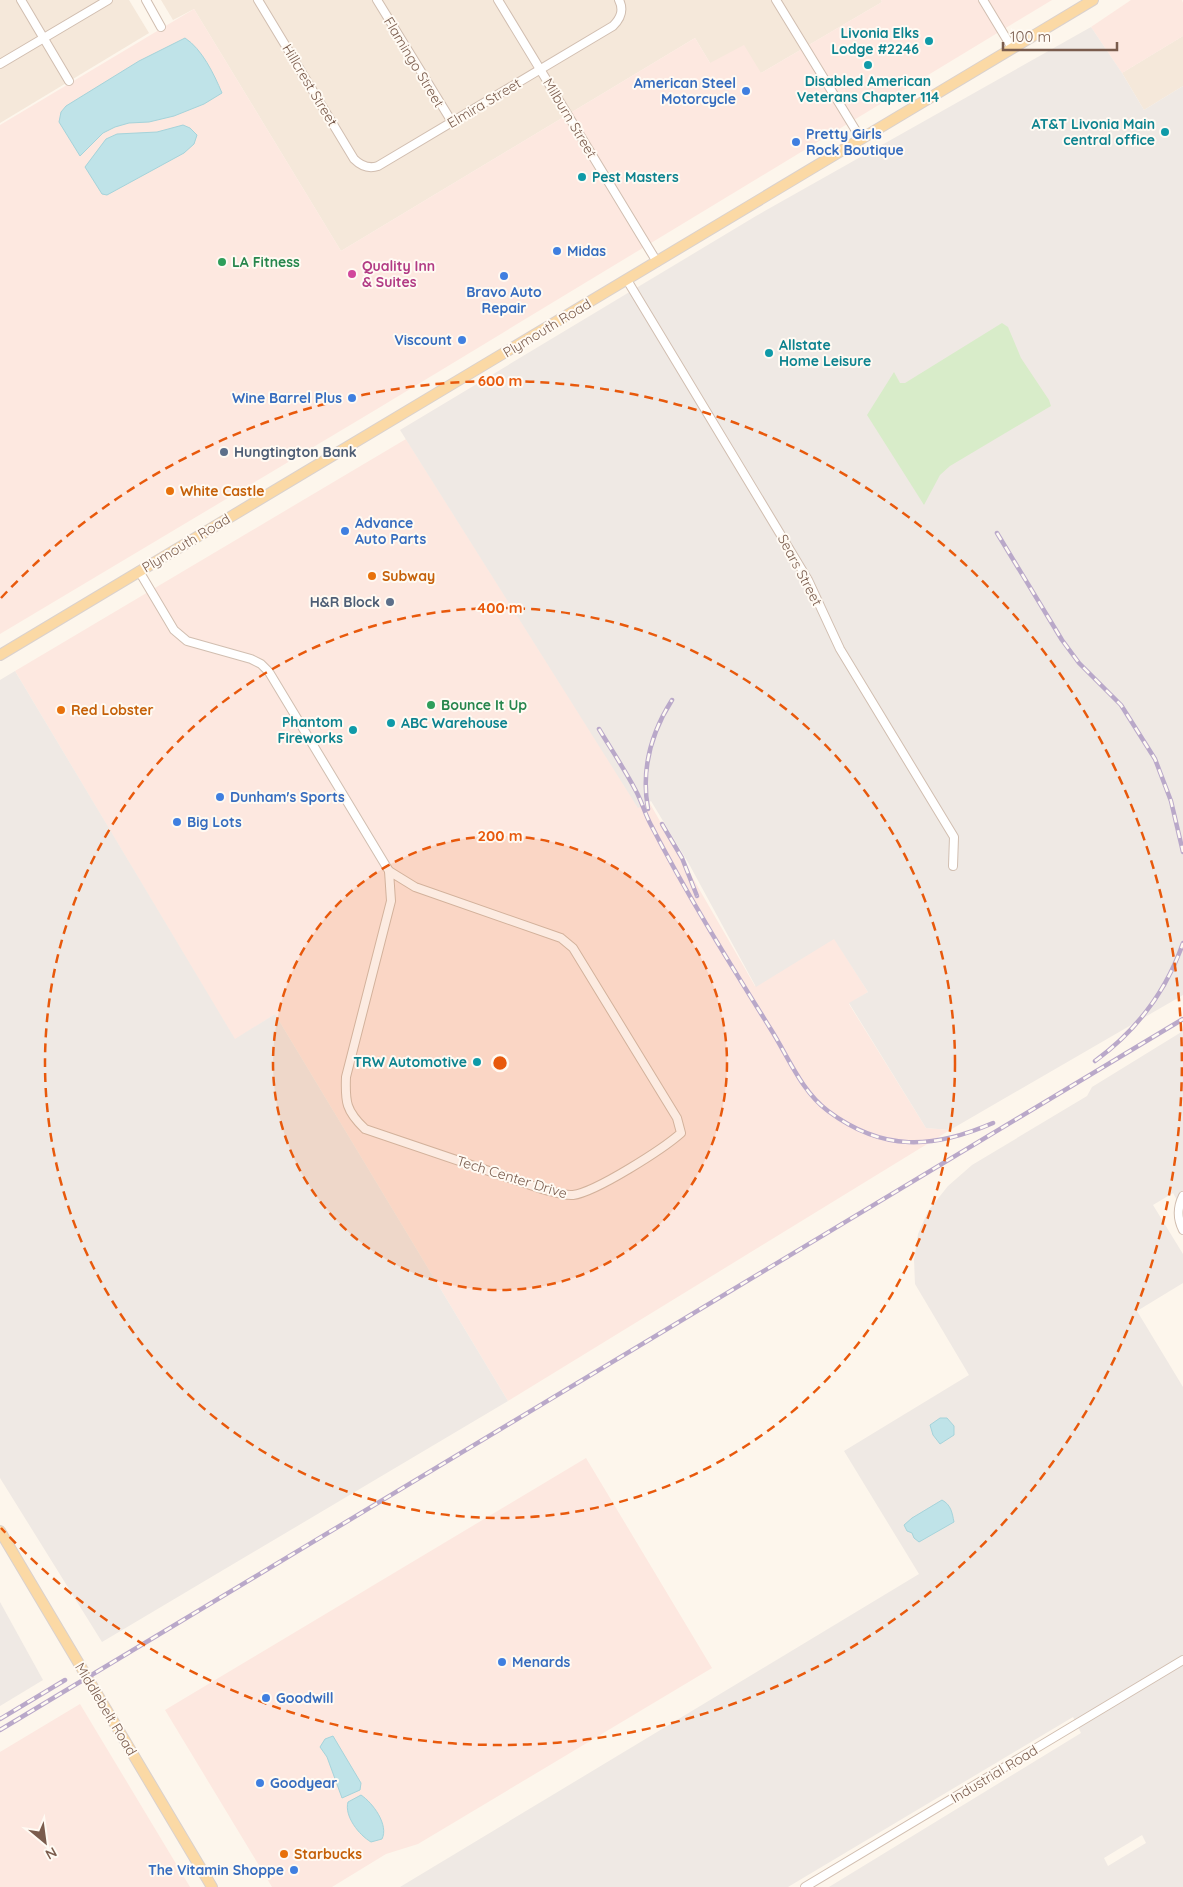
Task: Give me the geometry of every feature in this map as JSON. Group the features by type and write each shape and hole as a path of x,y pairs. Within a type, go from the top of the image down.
{"main road":[{"name":"Plymouth Road","path":"0,655 1093,0"},
{"name":"Middlebelt Road","path":"0,1531 212,1887"}],"street":[{"path":"21,0 69,81"},
{"path":"0,64 108,0"},
{"path":"146,0 161,26"},
{"name":"Hillcrest Street","path":"258,0 354,159 365,166"},
{"name":"Flamingo Street","path":"377,0 452,122"},
{"name":"Milburn Street","path":"498,0 657,262"},
{"name":"Elmira Street","path":"365,166 378,166 613,26 619,20 621,12 619,0"},
{"path":"776,0 861,139"},
{"path":"983,0 1012,48"},
{"name":"Sears Street","path":"627,280 808,580 840,649 954,837 953,866"},
{"name":"Tech Center Drive","path":"139,571 174,630 181,637 187,641 251,659 261,664 269,672 389,871 391,901 346,1077 345,1100 353,1118 365,1129 524,1183 572,1196 592,1190 668,1144 681,1132 676,1118 573,948 561,938 415,887 389,871"},
{"path":"1183,1196 1178,1214 1183,1230"},
{"name":"Industrial Road","path":"806,1887 1183,1660"}],"shaded area":[{"path":"0,0 129,0 149,33 0,123"},
{"path":"161,0 881,0 882,2 761,73 710,63 695,38 341,251 194,9 173,20"},
{"path":"881,0 1052,0 377,409 0,634 0,125 194,9 341,251 695,38 710,63 744,45 761,73 882,2"},
{"path":"1131,0 1182,0 1183,36 1122,73 1091,27"},
{"path":"1091,27 1144,110 1183,86 1183,995 950,1130 926,1128 849,1003 868,992 834,939 756,987 689,864 651,801 638,808 400,430 756,216"},
{"path":"1183,36 1183,86 1144,110 1122,73"},
{"path":"406,439 638,807 649,802 755,986 834,938 868,992 849,1004 926,1128 950,1130 508,1401 275,1014 235,1040 15,671"},
{"path":"15,671 235,1039 275,1014 508,1401 102,1642 0,1478 0,680"},
{"path":"1183,1031 1183,1211 1173,1193 1153,1205 1183,1254 1183,1283 1137,1311 1183,1387 1183,1887 829,1887 1081,1733 1073,1717 788,1887 400,1887 919,1574 844,1451 969,1375 915,1284 914,1260 918,1234 928,1211 948,1186 972,1165 1087,1096 1092,1087","holes":["1142,1835 1146,1843 1108,1866 1104,1858"]},
{"path":"586,1458 712,1668 418,1844 386,1854 332,1887 272,1887 165,1710"},
{"path":"0,1602 43,1680 0,1706"},
{"path":"80,1704 190,1887 0,1887 0,1752"}],"green space":[{"path":"1002,323 1008,327 1021,358 1051,406 950,466 940,475 924,505 867,415 894,372 900,383 905,383"}],"water":[{"path":"185,38 202,55 222,93 204,104 174,116 115,127 103,133 80,156 59,122 61,112 66,106 139,61"},
{"path":"183,125 190,128 197,135 194,144 184,153 107,195 102,194 85,167 106,139 117,134 157,132"},
{"path":"940,1418 947,1418 954,1426 954,1435 940,1444 933,1435 930,1425"},
{"path":"942,1500 952,1512 954,1522 919,1542 912,1533 907,1531 904,1525"},
{"path":"333,1736 361,1783 360,1790 342,1798 327,1757 320,1747 325,1739"},
{"path":"361,1795 375,1809 382,1821 384,1833 382,1839 371,1842 357,1830 350,1819 347,1807 348,1802"}],"railway":[{"path":"997,533 1062,640 1079,663 1121,705 1155,759 1171,801 1183,852"},
{"path":"648,809 646,780 650,752 658,725 672,700"},
{"path":"599,729 632,783 651,825 694,903 796,1072 818,1103 848,1124 869,1134 889,1140 909,1142 950,1138 993,1123"},
{"path":"662,824 682,858 697,896"},
{"path":"1095,1061 1124,1037 1148,1009 1168,978 1183,943"},
{"path":"0,1730 1183,1019"},
{"path":"0,1719 65,1680"}],"place":[{"name":"Livonia Elks Lodge #2246","path":"929,41"},
{"name":"Disabled American Veterans Chapter 114","path":"868,65"},
{"name":"American Steel Motorcycle","path":"746,91"},
{"name":"AT&T Livonia Main central office","path":"1165,132"},
{"name":"Pretty Girls Rock Boutique","path":"796,142"},
{"name":"Pest Masters","path":"582,177"},
{"name":"Midas","path":"557,251"},
{"name":"LA Fitness","path":"222,262"},
{"name":"Quality Inn & Suites","path":"352,274"},
{"name":"Bravo Auto Repair","path":"504,276"},
{"name":"Viscount","path":"462,340"},
{"name":"Allstate Home Leisure","path":"769,353"},
{"name":"Wine Barrel Plus","path":"352,398"},
{"name":"Hungtington Bank","path":"224,452"},
{"name":"White Castle","path":"170,491"},
{"name":"Advance Auto Parts","path":"345,531"},
{"name":"Subway","path":"372,576"},
{"name":"H&R Block","path":"390,602"},
{"name":"Bounce It Up","path":"431,705"},
{"name":"Red Lobster","path":"61,710"},
{"name":"ABC Warehouse","path":"391,723"},
{"name":"Phantom Fireworks","path":"353,730"},
{"name":"Dunham's Sports","path":"220,797"},
{"name":"Big Lots","path":"177,822"},
{"name":"TRW Automotive","path":"477,1062"},
{"name":"Menards","path":"502,1662"},
{"name":"Goodwill","path":"266,1698"},
{"name":"Goodyear","path":"260,1783"},
{"name":"Starbucks","path":"284,1854"},
{"name":"The Vitamin Shoppe","path":"294,1870"}]}
